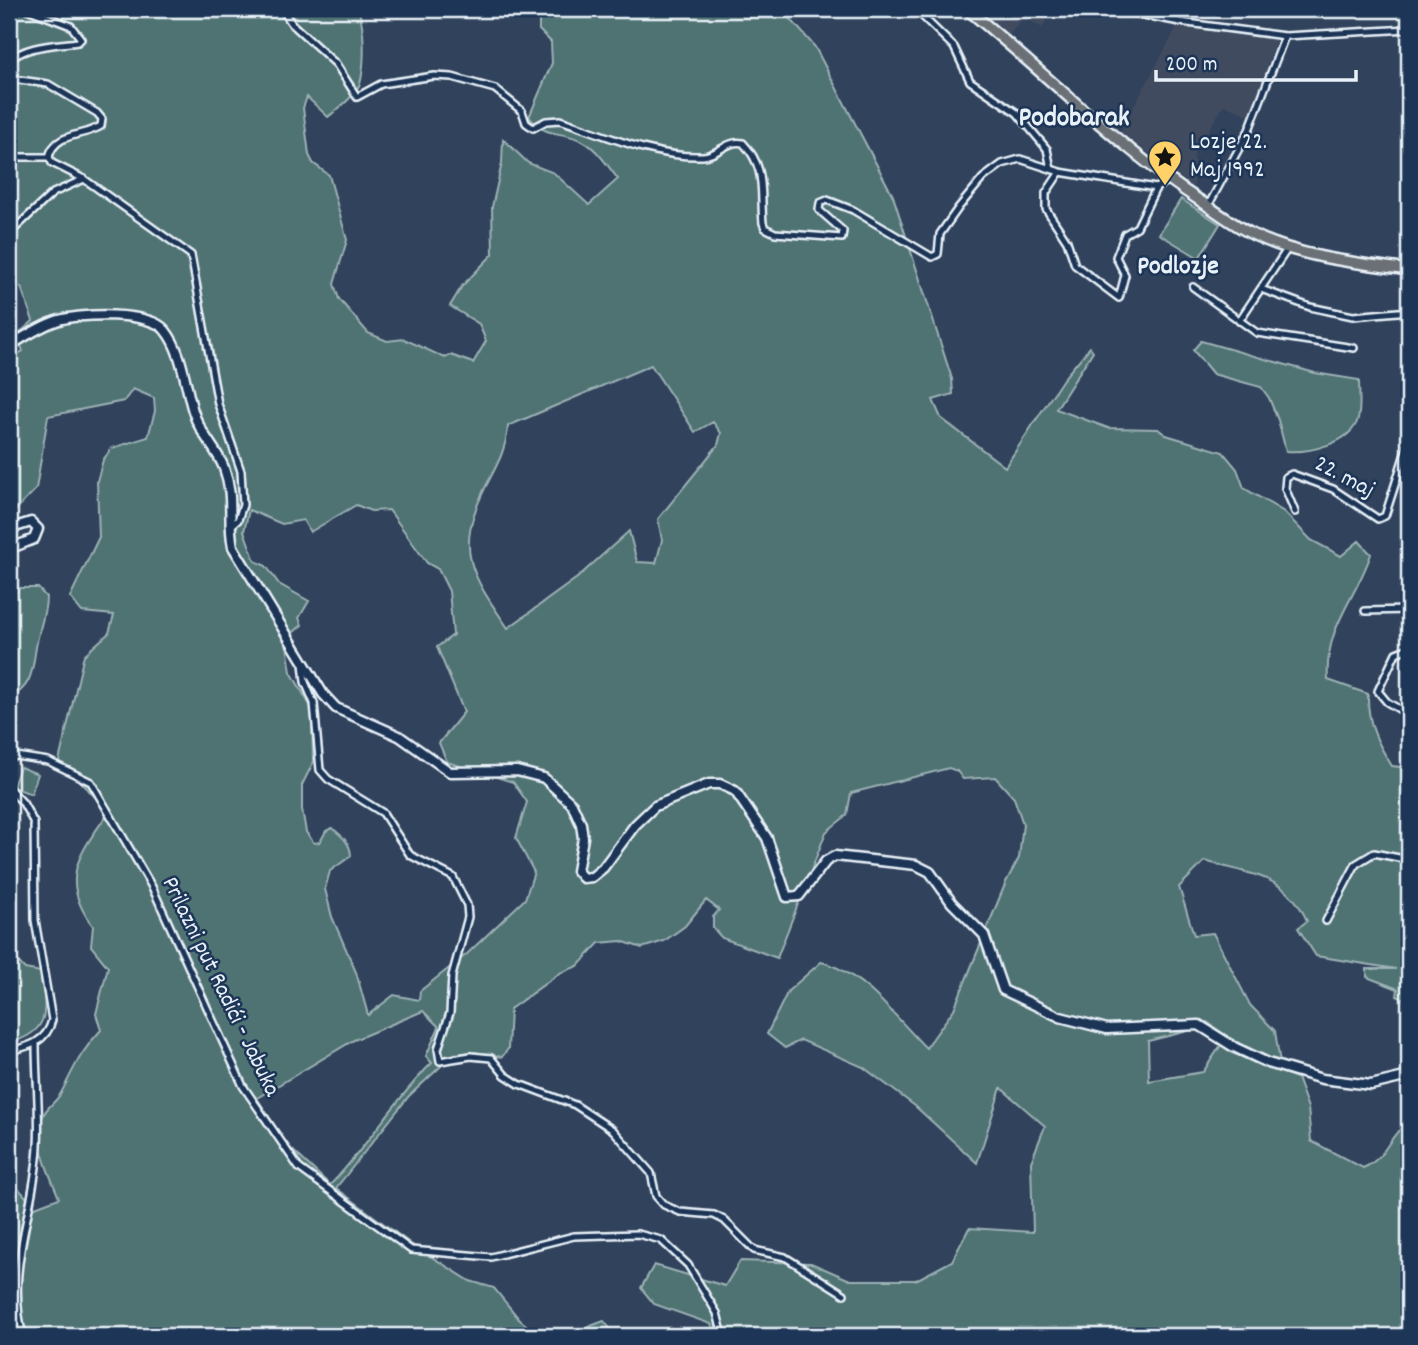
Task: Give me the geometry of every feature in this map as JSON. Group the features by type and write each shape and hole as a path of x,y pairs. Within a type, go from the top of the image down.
{"main road":[{"path":"967,9 1168,181 1255,236 1288,248 1409,270"},
{"path":"9,346 38,328 75,317 136,317 157,322 172,343 198,425 223,467 233,504 229,528 237,554 323,694 336,708 399,736 446,770 517,771 544,778 558,788 572,804 581,824 583,838 577,871 583,878 592,877 603,868 635,825 655,806 679,794 709,784 720,784 735,791 767,838 787,897 799,896 826,861 835,856 916,865 935,877 952,903 984,934 1003,989 1060,1017 1107,1029 1199,1025 1234,1048 1268,1063 1322,1079 1371,1085 1409,1076"},
{"path":"9,529 31,522 38,528 34,539 9,549"}],"street":[{"path":"9,61 15,56 57,43 78,42 80,38 71,26 27,9"},
{"path":"282,9 292,24 335,64 357,97 381,84 434,76 452,77 495,89 522,111 526,123 533,128 546,121 561,120 648,149 685,155 705,156 731,143 743,143 760,169 764,187 763,223 769,231 842,238 843,232 819,210 820,203 827,200 853,210 876,226 913,243 930,257 937,254 940,234 974,188 1002,164 1020,159 1060,172 1156,188 1168,181"},
{"path":"915,9 954,47 970,81 1017,113 1047,149 1051,169"},
{"path":"1112,9 1180,22 1285,36 1409,29"},
{"path":"1208,206 1249,130 1285,36"},
{"path":"9,75 13,79 57,88 102,119 97,128 61,139 49,157"},
{"path":"9,157 49,157"},
{"path":"49,157 52,163 84,179 191,256 218,404 237,452 242,479 243,505 238,520 229,528"},
{"path":"1060,172 1046,193 1046,209 1067,241 1079,270 1119,298 1125,275 1116,257 1125,234 1136,227 1152,201 1156,188"},
{"path":"9,234 53,193 84,179"},
{"path":"1239,321 1288,248"},
{"path":"1194,287 1257,333 1275,338 1354,348"},
{"path":"1261,289 1310,307 1353,316 1409,311"},
{"name":"22. maj","path":"1296,512 1284,488 1286,477 1292,474 1333,489 1378,519 1385,516 1409,441"},
{"path":"1365,611 1409,610"},
{"path":"1409,648 1395,653 1378,691 1387,702 1409,715"},
{"path":"303,660 305,682 314,703 320,770 328,779 383,813 410,855 453,877 467,905 468,917 452,976 450,1013 438,1049 440,1061 471,1056 491,1058 505,1075 519,1084 593,1114 637,1154 651,1173 656,1195 664,1205 680,1212 713,1215 724,1220 754,1250 785,1257 844,1294"},
{"name":"Prilazni put Radići - Jabuka","path":"9,755 48,761 91,782 152,887 243,1086 299,1168 411,1250 491,1257 574,1236 638,1234 661,1240 688,1265 717,1313 723,1336"},
{"path":"9,788 23,803 36,832 35,920 52,1020 47,1033 36,1044 9,1051"},
{"path":"1326,921 1356,864 1374,853 1409,859"},
{"path":"23,1336 17,1311 19,1255 38,1147 36,1044"}],"shaded area":[{"path":"978,9 1052,9 1042,28 1024,17 1009,35"},
{"path":"1177,27 1276,40 1250,116 1224,105 1194,154 1194,187 1120,132"}],"green space":[{"path":"9,9 358,9 364,44 359,85 348,100 328,117 307,97 303,108 309,155 313,163 329,175 347,240 334,284 339,299 368,333 387,341 404,339 445,358 451,355 473,363 486,341 479,324 450,306 462,286 493,254 492,207 502,163 503,139 528,163 554,173 589,205 618,179 590,146 570,136 546,131 529,117 552,63 551,42 539,30 539,9 782,9 815,47 893,196 952,379 953,394 933,400 941,418 1005,467 1063,379 1090,347 1093,351 1056,409 1108,428 1158,429 1166,435 1223,452 1237,469 1244,488 1284,512 1311,540 1341,556 1359,541 1371,554 1336,629 1328,662 1328,680 1368,694 1371,723 1382,749 1392,766 1409,768 1409,1001 1397,996 1398,989 1367,977 1367,969 1396,969 1316,956 1298,928 1307,921 1299,906 1278,885 1252,874 1205,861 1179,887 1194,935 1213,933 1250,1005 1275,1031 1280,1063 1239,1045 1207,1022 1196,1029 1148,1041 1149,1081 1203,1072 1221,1045 1232,1053 1297,1078 1308,1108 1311,1141 1363,1168 1378,1158 1409,1122 1409,1336 717,1336 711,1324 654,1304 641,1288 654,1265 725,1286 740,1261 811,1263 850,1280 916,1280 952,1261 969,1228 1033,1232 1031,1162 1045,1126 1001,1088 977,1163 915,1106 863,1067 801,1040 785,1048 767,1034 788,991 821,962 836,967 865,986 926,1048 954,1009 1006,882 1019,858 1023,824 1014,798 995,777 963,779 957,771 949,768 851,793 847,815 826,832 777,958 722,938 713,928 713,917 719,910 706,900 685,926 664,941 642,948 621,941 599,943 578,966 560,973 510,1009 508,1049 502,1057 473,1052 454,1054 409,1096 336,1188 411,1244 470,1281 494,1288 519,1319 539,1336 9,1336 9,1178 35,1207 59,1198 43,1157 41,1124 44,1114 59,1096 83,1053 101,1030 96,1014 108,967 91,946 93,926 82,910 75,881 82,854 109,812 83,784 58,765 84,655 109,633 114,615 82,612 70,597 99,537 97,481 103,460 112,448 148,437 155,411 154,398 133,389 124,401 48,416 36,489 9,517 9,359 23,351 17,335 33,321 21,287 9,287 9,203 16,186 9,183","holes":["651,365 695,432 713,422 721,433 718,445 658,519 662,540 656,563 637,562 629,531 577,578 508,628 476,576 469,545 476,508 500,457 508,426","356,505 371,511 389,510 427,563 438,569 449,591 453,635 437,647 464,712 439,743 447,762 513,782 527,802 516,838 534,872 525,899 467,954 420,991 419,1000 394,995 368,1015 356,972 332,917 325,889 330,871 351,856 349,847 332,828 326,831 320,842 314,843 306,832 302,809 302,785 313,763 312,709 291,672 286,639 302,625 299,618 309,601 279,584 266,566 255,561 244,531 249,510 282,524 303,520 310,532","423,1011 439,1027 426,1056 432,1063 405,1092 330,1185 288,1146 257,1098 354,1040"]},
{"path":"1181,199 1220,224 1199,258 1159,234"},
{"path":"1201,341 1315,373 1359,380 1359,415 1354,428 1338,441 1327,445 1286,451 1278,420 1261,387 1213,374 1193,350"},
{"path":"19,588 38,588 46,597 46,603 31,674 24,688 9,698 9,602"},
{"path":"20,767 38,774 31,794 13,787"},
{"path":"9,952 25,969 41,972 44,1008 43,1018 33,1033 9,1043"},
{"path":"604,1321 616,1336 564,1336"}],"place":[{"name":"Lozje 22. Maj 1992","path":"1165,187"}],"district":[{"name":"Podobarak","path":"1074,120"},
{"name":"Podlozje","path":"1178,267"}]}
